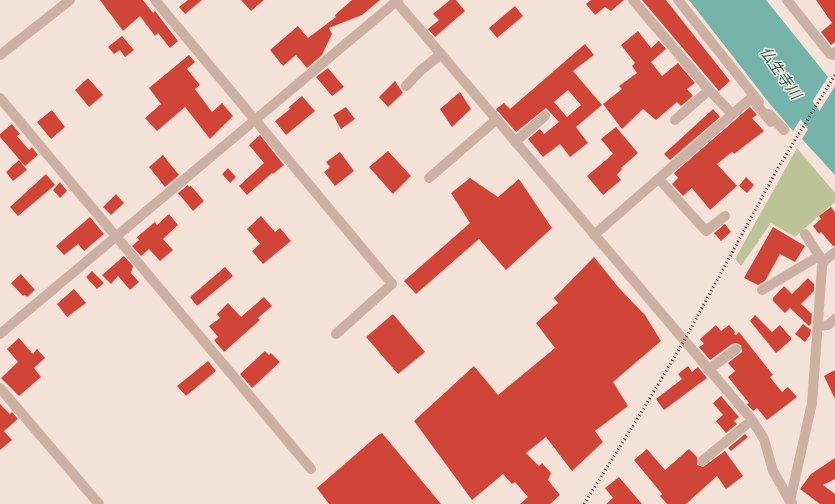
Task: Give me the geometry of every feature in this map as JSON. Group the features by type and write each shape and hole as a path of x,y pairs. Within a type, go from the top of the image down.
{"street":[{"path":"0,55 70,0"},
{"path":"155,0 392,284 336,334"},
{"path":"0,334 396,0 594,236 752,420 764,439 773,471 791,502"},
{"path":"632,0 709,90 732,114"},
{"path":"672,0 771,122"},
{"path":"678,0 754,96 784,130"},
{"path":"787,0 830,54 833,55 835,52"},
{"path":"406,86 420,71 441,54"},
{"path":"675,120 709,90"},
{"path":"0,98 311,469"},
{"path":"594,236 751,98"},
{"path":"515,142 545,116"},
{"path":"429,178 496,120"},
{"path":"659,179 706,231 725,216"},
{"path":"791,502 829,325 821,259 805,234"},
{"path":"762,290 835,252"},
{"path":"708,370 736,349"},
{"path":"0,388 99,504"},
{"path":"702,461 752,420"}],"green space":[{"path":"797,148 835,193 835,202 795,237 771,223 741,266 735,259"}],"water":[{"path":"689,0 766,0 828,77 793,131 770,104"},
{"path":"835,86 835,175 802,139"}],"building":[{"path":"100,0 143,0 153,13 155,11 178,41 170,48 158,33 155,36 140,16 123,31"},
{"path":"188,0 202,0 185,14 179,7"},
{"path":"241,0 264,0 251,11"},
{"path":"352,0 380,0 362,15 329,28 332,34 322,55 307,68 296,55 283,66 270,50 298,26 308,38 336,17 335,15"},
{"path":"450,0 456,0 465,11 435,37 428,29 439,20 433,14"},
{"path":"591,0 624,0 611,11 605,7 595,15 586,4"},
{"path":"642,0 666,0 730,81 719,91"},
{"path":"816,0 835,0 835,42 831,45 821,32 832,23"},
{"path":"515,6 523,16 497,38 489,28"},
{"path":"638,31 651,48 659,41 666,49 651,62 662,76 678,63 695,83 687,89 693,96 681,106 677,102 656,120 643,109 622,129 603,104 622,89 619,86 637,73 632,66 635,63 621,45"},
{"path":"122,36 134,50 125,57 120,50 114,54 108,47"},
{"path":"585,44 594,55 573,71 602,105 576,127 588,143 570,157 560,144 543,157 528,139 540,129 544,134 559,122 546,108 516,132 496,109 504,103 510,109","holes":["568,90 581,105 567,117 554,102"]},
{"path":"189,55 195,62 187,69 200,85 195,89 212,112 222,103 233,116 210,139 185,107 157,131 145,118 161,104 149,88"},
{"path":"328,68 344,87 332,96 316,77"},
{"path":"88,78 103,95 89,107 75,90"},
{"path":"395,81 403,93 388,107 379,97"},
{"path":"460,92 471,109 452,127 440,109"},
{"path":"302,96 315,111 286,135 275,121 290,109 289,107"},
{"path":"346,107 355,119 341,129 333,115"},
{"path":"750,107 757,115 752,118 764,131 734,154 732,152 717,164 737,186 710,210 692,188 683,196 672,184 678,178 674,173"},
{"path":"713,109 720,117 670,160 664,154"},
{"path":"52,110 65,127 51,139 37,122"},
{"path":"12,124 20,134 17,136 29,150 32,147 38,155 25,166 0,137 0,134"},
{"path":"616,127 638,153 621,168 622,169 617,175 621,180 603,195 587,176 613,154 601,139"},
{"path":"260,135 284,165 273,174 272,173 247,195 239,186 264,163 249,145"},
{"path":"388,151 411,176 393,194 369,167"},
{"path":"340,152 354,171 335,186 324,172 330,167 326,162"},
{"path":"163,155 179,175 165,187 149,167"},
{"path":"19,160 27,170 13,181 6,172"},
{"path":"228,168 236,177 230,183 222,174"},
{"path":"46,174 55,185 18,216 10,207"},
{"path":"746,177 754,185 747,193 739,186"},
{"path":"470,178 498,197 519,179 552,228 506,270 479,239 416,294 404,281 470,223 451,193"},
{"path":"60,182 67,191 60,198 53,190"},
{"path":"188,185 189,187 191,186 204,201 193,211 178,193"},
{"path":"116,194 124,203 111,215 103,207"},
{"path":"831,207 835,212 835,246 833,246 821,232 819,234 813,226 821,219 819,216"},
{"path":"169,214 178,225 163,239 173,250 160,261 149,249 141,256 132,246 139,240 137,237 155,222 157,225"},
{"path":"261,216 275,232 280,228 291,241 263,264 252,251 260,244 247,229"},
{"path":"90,217 104,234 84,251 78,244 64,255 56,246"},
{"path":"725,224 731,232 721,241 714,233"},
{"path":"773,227 805,246 795,262 780,254 765,281 758,285 744,278"},
{"path":"124,256 133,266 131,273 139,282 130,290 118,276 111,284 102,275"},
{"path":"594,257 619,288 645,315 661,341 613,382 628,406 595,431 603,442 572,471 546,437 526,453 539,466 542,463 551,473 548,480 560,495 550,504 520,504 528,497 515,482 512,484 503,474 472,500 414,421 474,366 498,395 555,348 536,323 558,303 554,298"},
{"path":"225,267 233,276 197,306 190,297"},
{"path":"92,271 104,283 97,289 86,277"},
{"path":"21,274 35,290 27,297 25,295 23,296 11,283"},
{"path":"808,278 814,284 814,291 801,304 812,314 811,324 809,326 790,308 785,313 773,301 773,298 784,286 792,294"},
{"path":"74,289 86,303 67,317 57,304"},
{"path":"264,297 272,306 258,318 260,320 224,352 214,340 218,337 209,326 220,318 217,314 228,303 241,317"},
{"path":"393,314 425,352 398,374 366,337"},
{"path":"755,315 772,332 780,325 792,339 776,353 750,321"},
{"path":"803,324 811,330 810,335 805,342 795,334"},
{"path":"716,325 721,331 729,325 735,332 734,334 736,335 739,332 773,375 770,377 782,392 788,387 797,397 767,420 757,408 753,411 747,404 749,403 728,377 735,371 728,363 742,352 741,345 736,343 732,344 710,360 699,347 704,344 700,339"},
{"path":"19,338 33,354 37,349 45,358 34,368 41,377 19,396 1,378 18,362 7,349"},
{"path":"265,351 269,355 271,353 280,362 252,388 240,374"},
{"path":"208,361 216,371 186,396 177,386"},
{"path":"688,366 692,372 698,367 707,378 664,410 656,399 682,379 678,374"},
{"path":"835,370 835,399 824,376"},
{"path":"721,396 739,417 734,421 737,424 726,433 716,421 723,415 713,403"},
{"path":"0,404 10,414 12,412 18,419 4,431 12,440 0,450"},
{"path":"382,433 441,504 329,504 317,488"},
{"path":"745,434 748,437 731,451 728,448"},
{"path":"647,449 665,470 689,449 697,457 697,465 703,467 725,451 743,476 726,489 717,476 686,504 667,504 660,496 662,494 634,460"},
{"path":"835,458 835,479 823,485 835,494 835,504 820,504 800,489 811,474"},
{"path":"619,477 642,504 606,504 613,498 605,488"}],"waterway":[{"name":"仏生寺川","path":"791,88 815,122 835,143"}],"railway":[{"path":"584,504 684,341 778,168 835,75"}]}
